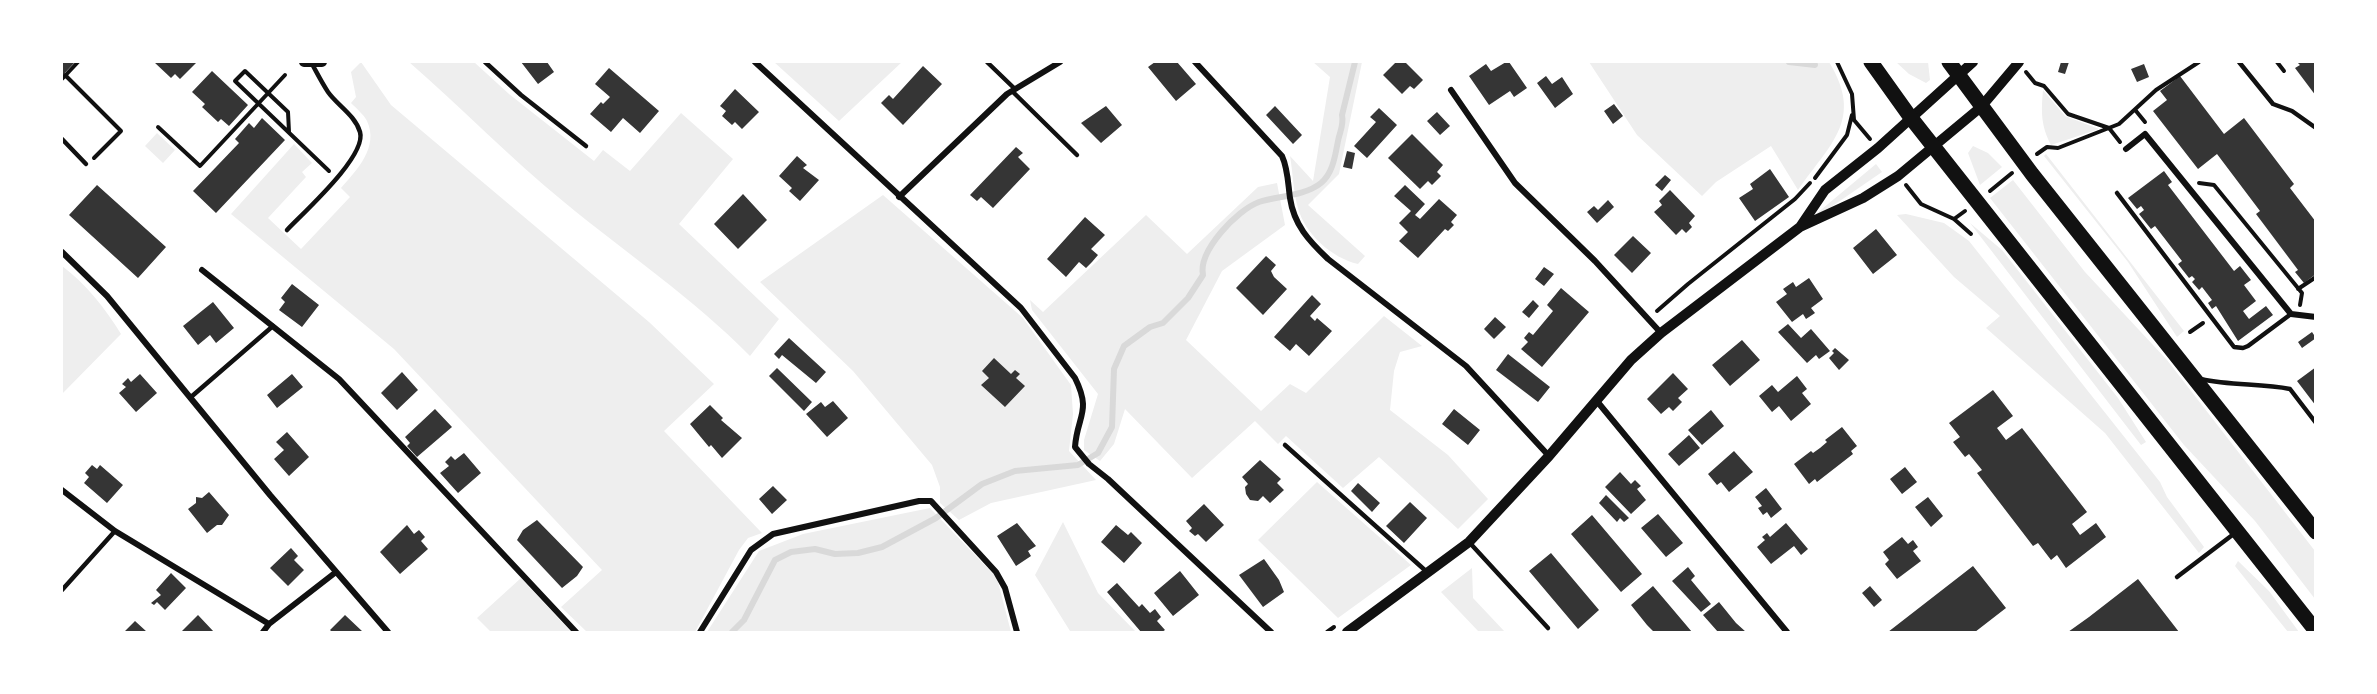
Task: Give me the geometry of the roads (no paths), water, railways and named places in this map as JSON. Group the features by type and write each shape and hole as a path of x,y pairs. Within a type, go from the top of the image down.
{"main road":[{"path":"1871,62 1911,118 2316,631"},
{"path":"1949,62 2024,164 2316,532"}],"street":[{"path":"755,62 1021,308 1076,378 1085,407 1075,447 1080,455 1271,633"},
{"path":"899,197 1014,90 1059,62"},
{"path":"1195,62 1275,145 1286,166 1290,201 1295,218 1314,246 1466,366 1549,456"},
{"path":"1800,227 1825,190 1973,62"},
{"path":"1347,633 1469,542 1549,456 1631,360 1661,333 1800,227 1863,198 1898,176 1981,106 2019,62"},
{"path":"1451,90 1515,183 1595,261 1661,333"},
{"path":"2126,149 2145,134 2291,314 2316,317"},
{"path":"62,252 107,296 388,633"},
{"path":"202,270 339,379 576,633"},
{"path":"1596,400 1787,633"},
{"path":"62,490 115,531 269,624"},
{"path":"700,633 751,550 772,534 919,501 932,501 996,572 1005,588 1017,633"},
{"path":"263,633 269,624 336,573"}],"lane":[{"path":"287,230 348,166 359,147 360,132 347,112 328,92 313,62"},
{"path":"485,62 521,95 586,146"},
{"path":"987,62 1077,155"},
{"path":"2239,62 2274,104 2292,111 2316,128"},
{"path":"62,139 86,164"},
{"path":"2117,193 2234,346 2244,348 2248,346 2291,314"},
{"path":"191,397 273,326"},
{"path":"2194,377 2231,384 2264,384 2290,389 2316,423"},
{"path":"1285,445 1429,574"},
{"path":"62,590 115,531"},
{"path":"2177,577 2237,532"},
{"path":"1469,542 1548,628"}],"waterway":[{"path":"732,632 744,620 775,560 791,552 815,549 835,554 858,553 882,547 936,518 982,484 1015,471 1078,465 1098,453 1112,427 1114,369 1124,346 1150,327 1163,323 1188,298 1203,275 1203,265 1213,243 1240,213 1259,202 1307,191 1325,179 1334,158 1355,62"},
{"path":"1789,62 1815,65"}]}
